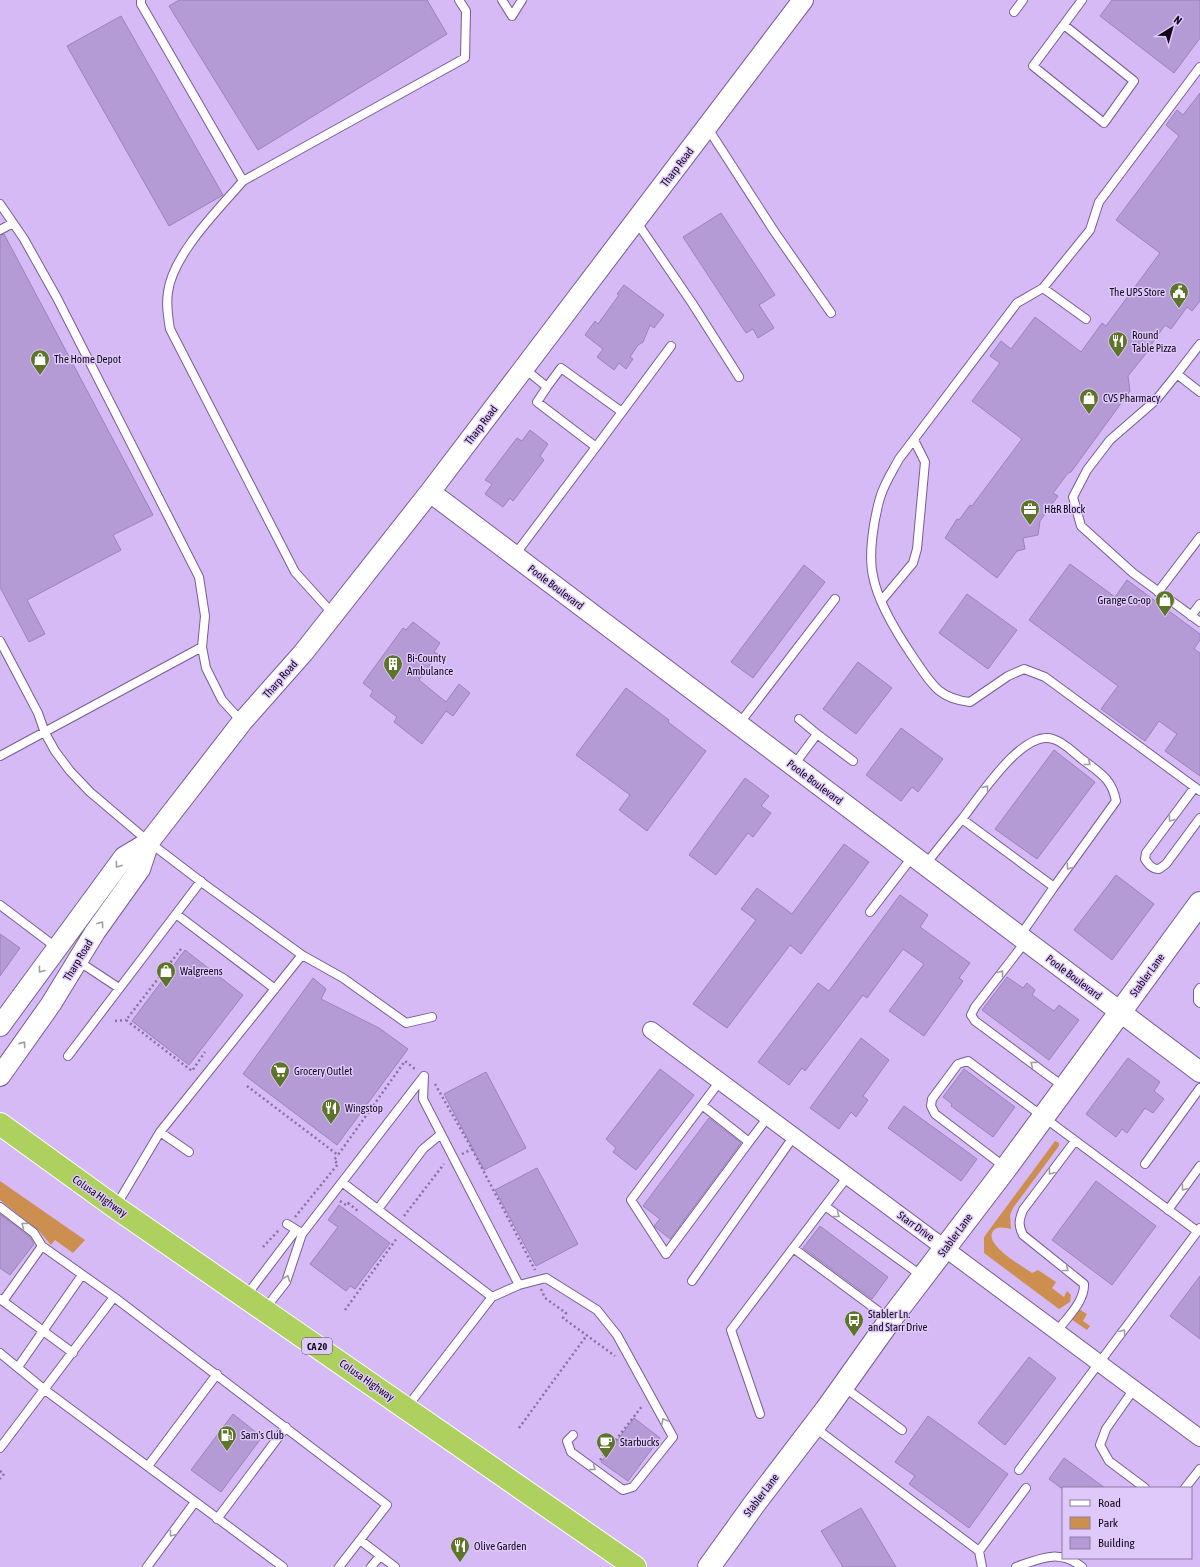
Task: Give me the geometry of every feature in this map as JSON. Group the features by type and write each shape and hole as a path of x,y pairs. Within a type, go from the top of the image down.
{"highway":[{"name":"Colusa Highway","path":"0,1124 115,1207 635,1567"}],"main road":[{"name":"Stabler Lane","path":"709,1567 890,1320 1006,1168 1042,1116 1200,903"}],"street":[{"name":"Tharp Road","path":"0,1076 51,1004 96,932 140,869 149,842 242,722 303,653 430,492 803,0"},
{"name":"Poole Boulevard","path":"430,492 1200,1072"},
{"name":"Tharp Road","path":"0,1026 124,857 149,842"},
{"name":"Starr Drive","path":"651,1030 1200,1438"}],"lane":[{"path":"141,0 141,4 243,181"},
{"path":"333,614 296,572 170,329 167,302 168,290 174,273 184,254 199,232 243,181 465,58 466,11 459,0"},
{"path":"502,0 512,16 522,0"},
{"path":"1014,12 1024,0"},
{"path":"1064,24 1134,81 1104,123 1033,66 1064,24 1082,0"},
{"path":"1200,67 1099,202 1090,230 1043,288 1017,303 896,466 880,498 872,544 872,576 882,600 900,637 938,692 953,700 970,702 1008,676 1024,669 1046,677 1197,789 1146,853 1145,860 1148,865 1154,869 1159,869 1166,864 1200,818"},
{"path":"707,127 774,231 831,313"},
{"path":"0,204 13,223 57,298 199,577 205,616 202,647 206,668 222,700 242,722"},
{"path":"636,220 692,303 739,377"},
{"path":"0,230 13,223"},
{"path":"1043,288 1086,319"},
{"path":"1200,344 1156,400 1110,440 1086,470 1073,497 1081,526 1133,573 1200,622"},
{"path":"514,556 672,346"},
{"path":"524,368 548,387"},
{"path":"596,447 537,402 561,368 622,412"},
{"path":"1177,374 1200,392"},
{"path":"882,600 913,563 917,549 924,462 914,440"},
{"path":"1158,592 1200,537"},
{"path":"739,725 835,599"},
{"path":"1191,616 1200,604"},
{"path":"0,641 38,713 45,732 55,751 70,771 90,792 149,842 302,955 343,978 406,1023 432,1017"},
{"path":"0,756 202,647"},
{"path":"799,720 852,761"},
{"path":"793,766 817,734"},
{"path":"870,912 962,819 1020,748 1039,739 1052,738 1065,746 1101,774 1114,788 1116,801 1054,887 1023,939 975,1007 971,1015 975,1021 1064,1087"},
{"path":"962,819 1054,887"},
{"path":"68,1056 201,881"},
{"path":"0,905 57,948"},
{"path":"176,914 275,989"},
{"path":"115,1207 160,1132 302,955"},
{"path":"78,960 119,988"},
{"path":"1200,988 1198,991 1198,1001 1200,1003"},
{"path":"1006,1168 935,1114 931,1106 932,1099 958,1064 968,1061 1168,1210 1199,1229 1019,1470"},
{"path":"424,1076 423,1099 519,1285"},
{"path":"246,1297 342,1182 424,1076"},
{"path":"720,1081 631,1200 666,1254 768,1117"},
{"path":"1145,1164 1200,1088"},
{"path":"702,1105 749,1142"},
{"path":"160,1132 189,1152"},
{"path":"378,1209 423,1150 441,1134"},
{"path":"692,1281 794,1136"},
{"path":"1057,1332 1080,1300 1084,1289 1084,1284 1023,1235 1018,1227 1019,1218 1023,1210 1075,1141"},
{"path":"1168,1210 1200,1166"},
{"path":"760,1414 731,1330 848,1176"},
{"path":"342,1182 492,1297"},
{"path":"825,1206 923,1278"},
{"path":"0,1207 34,1233 42,1246 114,1297 217,1374 387,1505 339,1567"},
{"path":"287,1224 299,1232"},
{"path":"264,1310 286,1282 299,1232"},
{"path":"42,1246 2,1300 73,1353"},
{"path":"793,1248 890,1320"},
{"path":"18,1367 82,1275"},
{"path":"407,1408 492,1297 519,1285 546,1278 597,1310 617,1335 674,1437 633,1487 623,1490 571,1452 570,1438"},
{"path":"0,1448 114,1297"},
{"path":"0,1353 45,1390 283,1567"},
{"path":"148,1466 217,1374"},
{"path":"843,1386 902,1430"},
{"path":"1134,1389 1106,1429 1100,1445 1109,1462 1144,1487"},
{"path":"217,1519 286,1427"},
{"path":"813,1427 979,1551 984,1567"},
{"path":"1186,1487 1200,1470"},
{"path":"979,1551 1026,1488"},
{"path":"147,1567 195,1502"},
{"path":"360,1540 395,1567"},
{"path":"1016,1567 1052,1555 1062,1558"},
{"path":"371,1567 380,1556"},
{"path":"1067,1559 1075,1561 1082,1567"}],"path":[{"path":"126,1020 181,949"},
{"path":"115,1021 126,1020 192,1071 206,1052"},
{"path":"263,1247 296,1216 338,1164 334,1160 405,1061 424,1076"},
{"path":"247,1086 338,1155"},
{"path":"320,1186 346,1205 348,1203 360,1212"},
{"path":"391,1234 403,1243"},
{"path":"518,1428 587,1335"},
{"path":"0,1471 4,1474 0,1479"}],"green space":[{"path":"1055,1141 1059,1143 1059,1146 1013,1208 1010,1215 1011,1229 998,1228 992,1233 992,1238 1000,1250 1021,1266 1032,1273 1038,1270 1056,1282 1052,1288 1064,1297 1067,1291 1071,1295 1070,1302 1059,1309 984,1253 984,1237"},
{"path":"0,1181 85,1240 73,1253 55,1240 51,1245 39,1231 0,1200"},
{"path":"1079,1309 1087,1314 1083,1321 1090,1326 1087,1330 1071,1319"}],"building":[{"path":"179,0 427,0 447,34 258,150 169,6"},
{"path":"1112,0 1200,0 1200,38 1174,73 1100,16"},
{"path":"121,16 223,195 169,226 67,46"},
{"path":"1200,93 1200,301 1192,311 1187,307 1171,329 1165,325 1151,345 1152,346 1128,376 1130,391 1071,472 1068,473 1053,493 1058,496 1040,521 1038,535 1023,538 1025,549 1017,551 997,578 945,538 957,519 959,520 970,505 972,506 1022,439 972,401 1000,363 990,356 1001,341 1011,349 1035,317 1081,352 1102,323 1106,326 1160,253 1116,220 1179,136 1166,125 1177,110 1183,115"},
{"path":"721,213 775,295 759,305 774,328 758,338 753,329 746,333 683,237"},
{"name":"The Home Depot","path":"4,234 153,515 113,535 121,550 27,600 45,634 29,642 0,587 0,235"},
{"path":"624,285 664,315 654,328 650,325 643,342 638,345 630,357 633,359 626,369 619,363 614,370 597,357 603,349 585,335 595,321 598,324 619,295 617,294"},
{"path":"530,430 548,444 540,456 544,460 513,501 510,498 503,507 485,494 492,484 485,480 517,438 522,441"},
{"path":"1070,564 1115,597 1127,580 1200,634 1200,640 1194,649 1200,653 1200,776 1165,751 1177,734 1159,721 1145,741 1101,709 1118,686 1029,620"},
{"path":"804,565 825,582 753,678 731,662"},
{"path":"967,594 1017,630 988,669 939,633"},
{"name":"Bi-County Ambulance","path":"413,622 440,643 434,652 438,654 419,680 446,702 459,684 470,693 453,716 446,711 422,744 394,722 397,717 370,696 373,691 363,683 403,628 406,630"},
{"path":"858,662 892,688 856,734 823,709"},
{"path":"626,688 669,720 668,722 706,751 647,831 619,810 630,795 576,755"},
{"path":"901,728 943,759 918,792 912,787 901,801 866,775"},
{"path":"1054,750 1095,782 1037,859 995,829"},
{"path":"745,778 769,796 761,806 771,813 753,837 748,833 716,875 689,855"},
{"path":"844,844 869,862 801,954 790,945 727,1028 693,1004 756,920 741,909 757,888 792,914"},
{"path":"1116,875 1154,904 1112,960 1074,930"},
{"path":"900,895 928,915 920,927 970,963 959,978 963,981 924,1036 889,1011 924,964 903,949 867,998 863,995 805,1071 802,1068 789,1085 758,1062 818,983 829,991"},
{"path":"0,934 20,948 0,976"},
{"path":"185,950 243,995 189,1065 132,1021"},
{"path":"1007,977 1023,988 1027,983 1035,990 1032,995 1054,1011 1059,1005 1079,1020 1049,1060 982,1010"},
{"path":"313,978 326,989 321,999 379,1028 408,1049 337,1145 243,1074"},
{"path":"861,1038 889,1060 863,1096 868,1100 856,1117 851,1112 839,1129 810,1108"},
{"path":"1128,1058 1160,1082 1154,1091 1164,1099 1153,1113 1145,1108 1127,1133 1122,1129 1116,1137 1086,1114"},
{"path":"660,1069 694,1095 636,1170 613,1152 616,1148 606,1139"},
{"path":"964,1069 1015,1107 993,1137 951,1106 952,1104 943,1097"},
{"path":"486,1072 526,1148 484,1170 444,1094"},
{"path":"904,1106 977,1159 961,1181 888,1128"},
{"path":"709,1118 741,1143 670,1239 654,1226 660,1219 643,1206"},
{"path":"537,1168 578,1244 536,1266 495,1190"},
{"path":"1096,1181 1156,1226 1112,1285 1052,1240"},
{"path":"339,1205 390,1243 355,1289 350,1286 346,1291 310,1264 338,1227 328,1220"},
{"path":"0,1214 30,1237 34,1244 10,1275 0,1268"},
{"path":"820,1226 888,1277 872,1299 803,1248"},
{"path":"1200,1276 1200,1339 1170,1316"},
{"path":"1029,1357 1056,1378 1005,1445 978,1423"},
{"path":"233,1414 262,1437 221,1492 191,1470"},
{"path":"928,1416 1008,1474 969,1528 909,1484 915,1476 895,1462"},
{"path":"634,1418 660,1438 628,1481 601,1462"},
{"path":"1064,1458 1104,1487 1061,1488 1049,1479"},
{"path":"861,1508 896,1567 843,1567 821,1531"}],"place":[{"name":"The UPS Store","path":"1179,309"},
{"name":"Round Table Pizza","path":"1118,358"},
{"name":"The Home Depot","path":"40,376"},
{"name":"CVS Pharmacy","path":"1089,415"},
{"name":"H&R Block","path":"1030,526"},
{"name":"Grange Co-op","path":"1165,617"},
{"name":"Bi-County Ambulance","path":"393,681"},
{"name":"Walgreens","path":"166,988"},
{"name":"Grocery Outlet","path":"280,1088"},
{"name":"Wingstop","path":"331,1125"},
{"name":"Stabler Ln. and Starr Drive","path":"854,1337"},
{"name":"Sam's Club","path":"227,1452"},
{"name":"Starbucks","path":"606,1459"},
{"name":"Olive Garden","path":"460,1563"}]}
